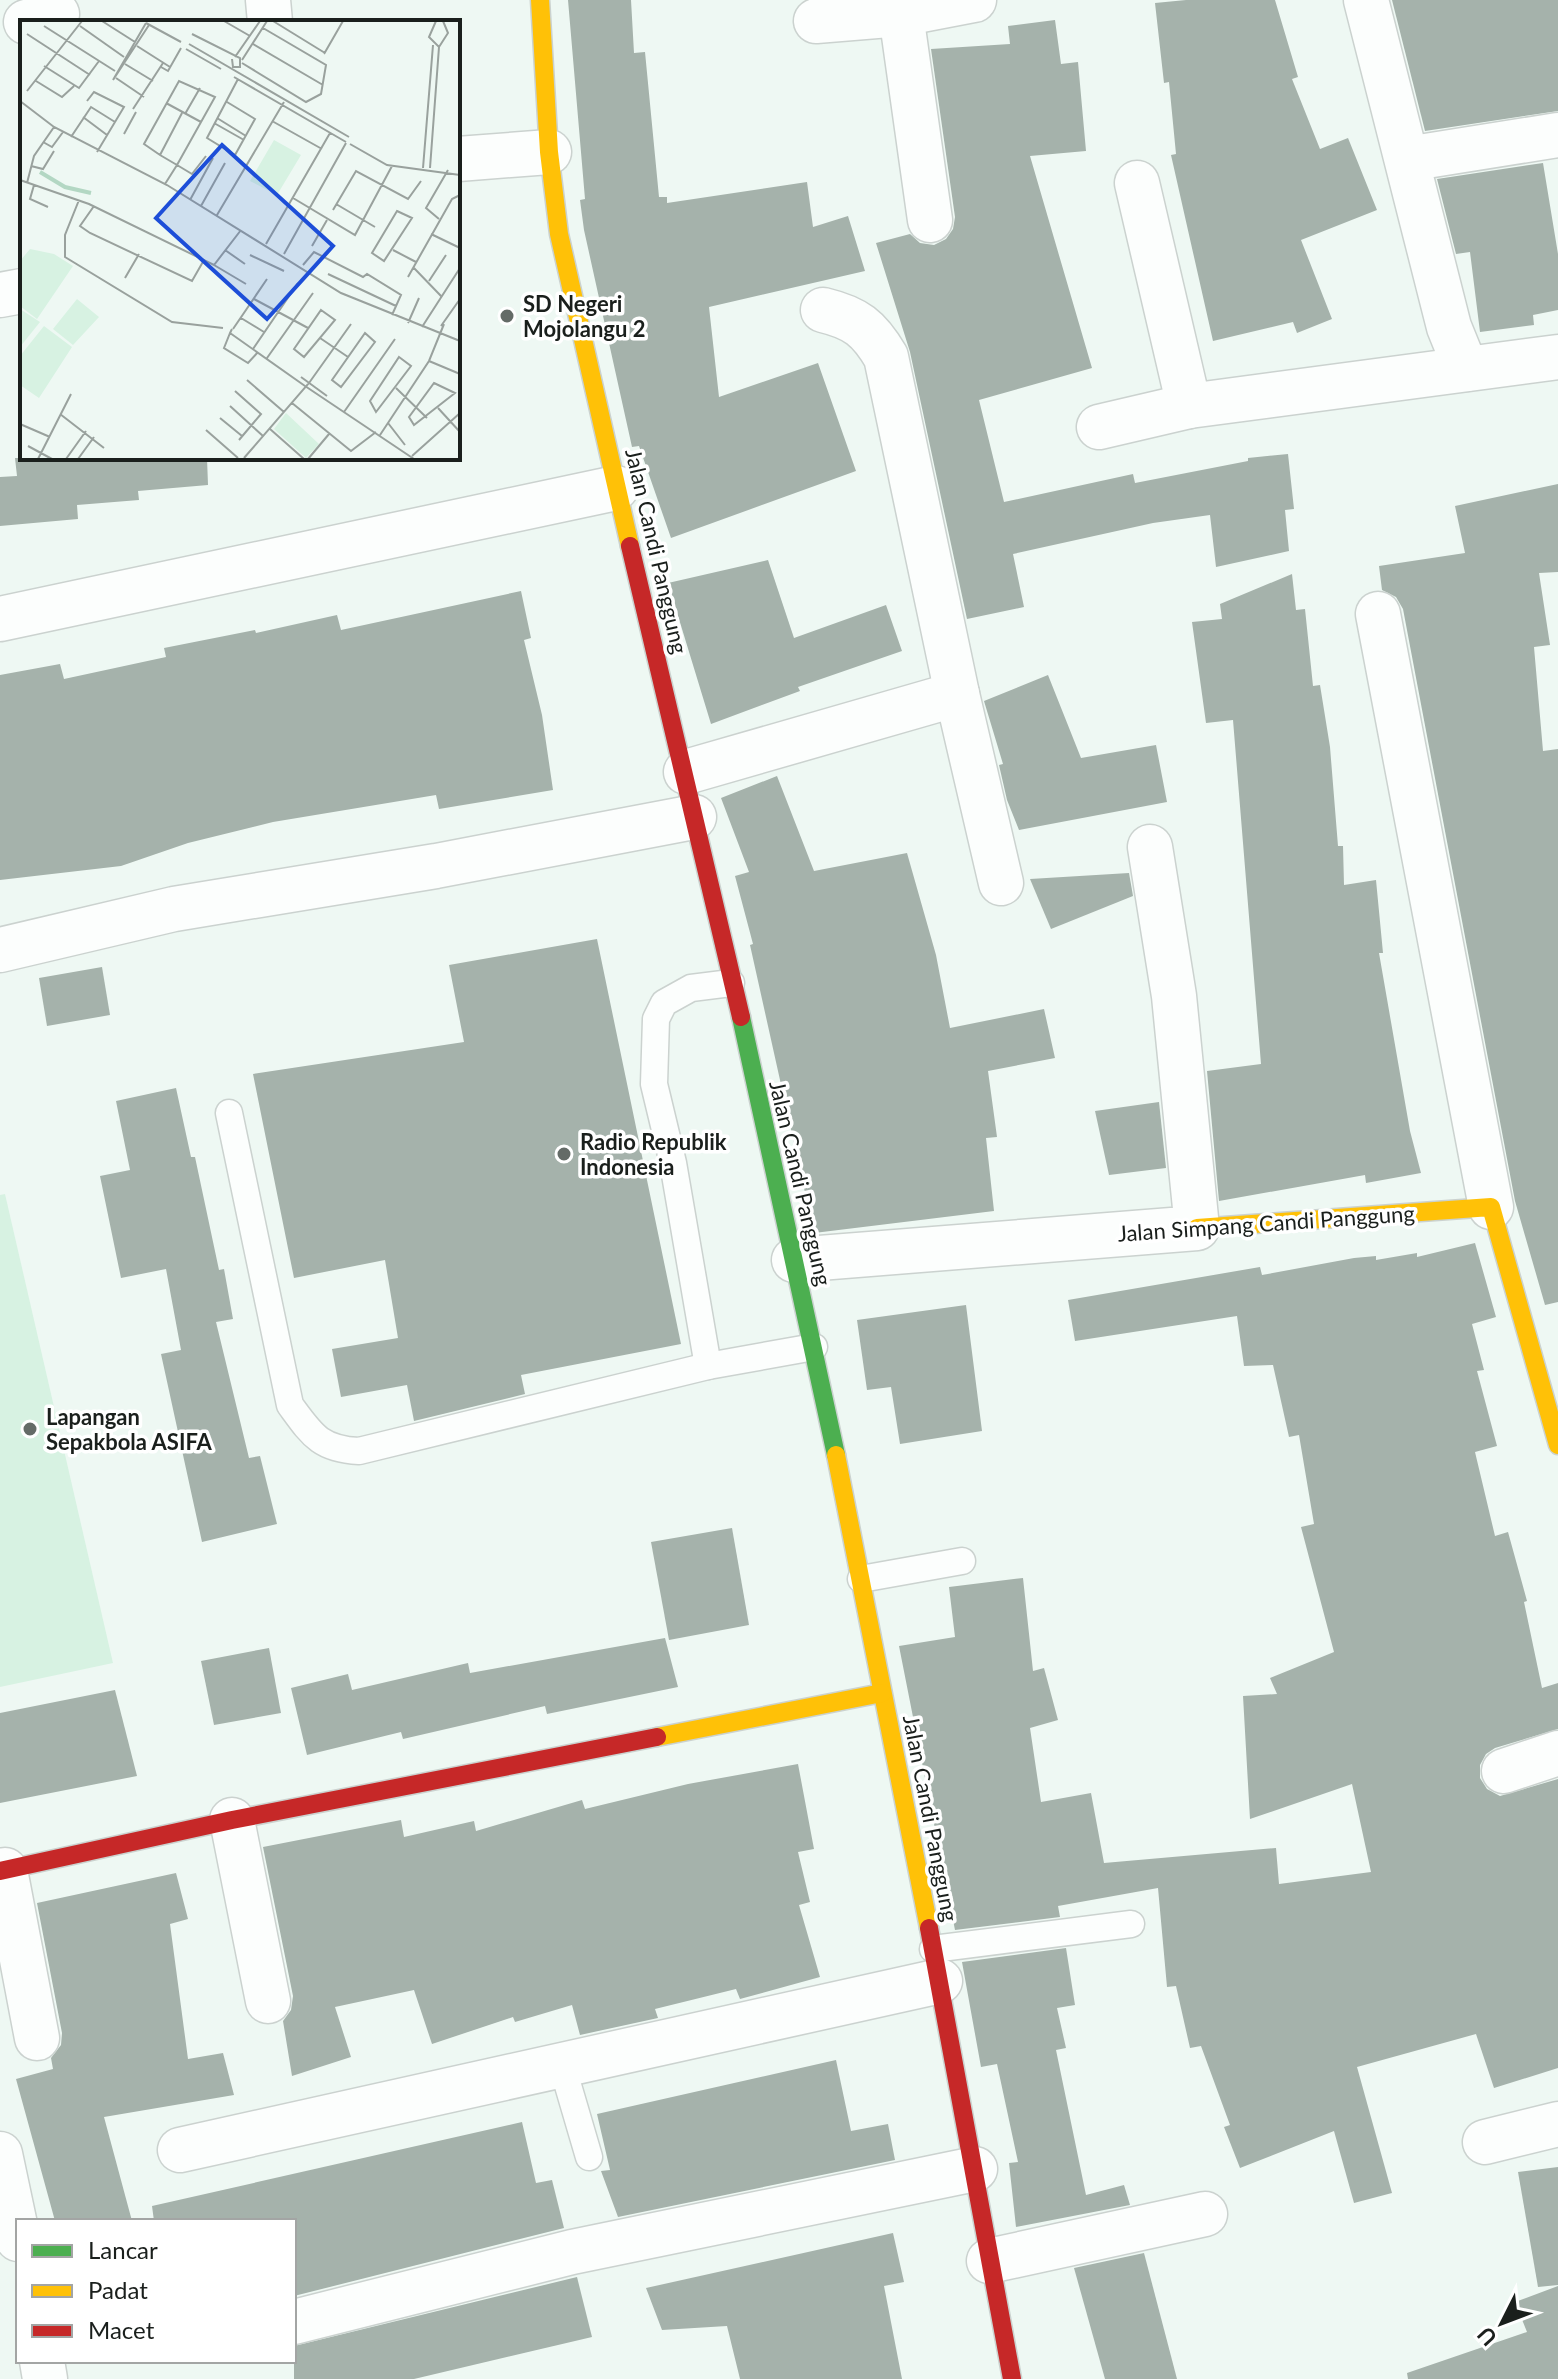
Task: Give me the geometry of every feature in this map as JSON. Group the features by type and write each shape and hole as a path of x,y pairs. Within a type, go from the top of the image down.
{"main road":[{"name":"Jalan Candi Panggung","path":"540,0 549,152 559,234 616,488 686,772 814,1347 937,1965 1012,2379"},
{"name":"Jalan Simpang Candi Panggung","path":"1197,1228 1491,1207"},
{"path":"1491,1207 1548,1368 1558,1445"},
{"path":"2,1870 232,1820 882,1693"}],"street":[{"path":"268,0 270,20"},
{"path":"816,21 901,14 974,0"},
{"path":"1366,0 1449,327 1466,369"},
{"path":"901,14 930,220"},
{"path":"0,28 20,23"},
{"path":"1407,159 1558,135"},
{"path":"460,159 549,152"},
{"path":"1137,183 1189,406"},
{"path":"0,295 20,291"},
{"path":"823,310 852,317 870,331 886,357 957,694 1001,883"},
{"path":"1099,427 1189,406 1558,357"},
{"path":"0,619 616,488"},
{"path":"1378,614 1491,1207"},
{"path":"686,772 957,694"},
{"path":"0,950 174,909 436,866 694,817"},
{"path":"1150,847 1174,996 1197,1228"},
{"name":"Jalan Simpang Candi Panggung","path":"794,1260 1197,1228"},
{"path":"1504,1771 1558,1753"},
{"path":"232,1820 268,2001"},
{"path":"2,1870 37,2038"},
{"path":"180,2150 562,2065 937,1965"},
{"path":"1485,2142 1558,2124"},
{"path":"0,2154 16,2230"},
{"path":"296,2321 572,2252 975,2169"},
{"path":"989,2261 1205,2214"}],"lane":[{"path":"708,1366 673,1163 654,1084 656,1019 664,1003 691,988 731,983"},
{"path":"229,1113 290,1405 314,1438 337,1450 359,1451 708,1366 814,1347"},
{"path":"861,1579 962,1561"},
{"path":"937,1965 1131,1924"},
{"path":"562,2065 589,2157"}],"green space":[{"name":"Lapangan Sepakbola ASIFA","path":"5,1194 113,1663 0,1687 0,1195"}],"building":[{"path":"568,0 631,0 634,53 645,52 659,197 667,197 667,203 807,182 813,227 848,216 865,271 709,307 719,397 818,363 856,471 671,538 639,446 632,447 584,230 580,200 585,199"},
{"path":"1275,0 1298,77 1292,79 1320,149 1348,138 1377,210 1301,240 1332,319 1297,333 1293,322 1213,341 1171,155 1176,154 1169,82 1164,83 1155,3"},
{"path":"1392,0 1558,0 1558,111 1425,131"},
{"path":"1055,20 1061,64 1078,62 1086,151 1030,156 1092,368 979,400 1004,502 1133,474 1135,483 1248,461 1248,458 1288,454 1294,509 1285,510 1289,551 1216,567 1210,515 1153,523 1013,554 1024,607 967,619 910,352 876,243 910,234 920,243 934,245 946,239 953,229 955,217 931,49 1010,44 1008,26"},
{"path":"1543,163 1558,254 1558,310 1533,315 1534,325 1480,332 1470,252 1456,254 1437,179"},
{"path":"15,458 207,460 208,485 138,491 139,500 77,505 78,519 0,526 0,477 17,476"},
{"path":"1558,484 1558,572 1539,573 1550,645 1534,647 1543,751 1558,749 1558,1302 1545,1305 1515,1201 1403,609 1396,597 1382,590 1379,566 1465,553 1455,506"},
{"path":"768,560 794,638 886,605 902,651 798,687 800,691 711,724 668,583"},
{"path":"1292,574 1296,610 1305,609 1313,686 1320,685 1330,747 1338,846 1343,846 1344,885 1376,880 1383,953 1379,953 1410,1131 1421,1173 1366,1183 1365,1175 1219,1201 1207,1071 1261,1064 1233,720 1206,723 1192,622 1222,619 1220,604"},
{"path":"521,591 531,638 524,640 542,715 553,790 439,809 436,795 273,822 188,843 121,866 0,880 0,675 60,664 64,679 166,657 164,648 255,630 256,633 337,615 341,630"},
{"path":"1048,675 1081,758 1156,745 1167,802 1019,830 1007,800 999,765 1003,764 984,701"},
{"path":"777,776 814,871 907,853 936,955 950,1028 1044,1009 1055,1058 988,1071 997,1137 986,1138 994,1211 814,1233 750,945 753,944 735,876 749,872 721,798"},
{"path":"1129,873 1133,896 1051,929 1030,879"},
{"path":"597,939 681,1344 521,1375 525,1394 414,1421 407,1385 341,1397 332,1349 398,1338 385,1260 294,1278 253,1074 464,1042 449,965"},
{"path":"102,967 110,1015 47,1026 39,978"},
{"path":"176,1088 191,1157 195,1157 219,1270 224,1269 233,1319 216,1322 249,1458 260,1456 277,1524 202,1542 161,1354 181,1350 166,1269 121,1278 100,1176 130,1170 116,1101"},
{"path":"1159,1102 1166,1168 1109,1175 1095,1111"},
{"path":"1475,1243 1496,1317 1472,1324 1484,1370 1477,1371 1497,1446 1475,1452 1495,1536 1508,1532 1527,1601 1524,1602 1542,1688 1558,1683 1558,1729 1495,1748 1486,1754 1480,1765 1480,1778 1487,1789 1500,1796 1558,1779 1558,2068 1494,2088 1476,2034 1357,2067 1392,2193 1354,2203 1334,2131 1240,2168 1224,2127 1230,2125 1201,2046 1190,2048 1176,1986 1167,1987 1158,1888 1058,1906 1060,1917 955,1930 899,1646 955,1637 949,1587 1023,1578 1033,1671 1044,1668 1058,1720 1030,1728 1041,1802 1091,1793 1104,1863 1276,1848 1279,1884 1371,1872 1352,1784 1250,1819 1243,1696 1277,1694 1270,1678 1334,1652 1301,1527 1314,1524 1299,1435 1289,1437 1273,1365 1244,1366 1237,1316 1075,1341 1068,1300 1260,1267 1262,1275 1354,1258 1376,1256 1376,1260 1417,1253 1417,1257"},
{"path":"966,1305 982,1431 900,1444 891,1387 867,1390 857,1320"},
{"path":"732,1528 749,1625 669,1640 651,1542"},
{"path":"665,1638 678,1687 547,1714 545,1706 403,1739 401,1732 307,1755 291,1688 348,1674 352,1690 468,1663 470,1673"},
{"path":"269,1648 281,1713 214,1725 201,1661"},
{"path":"115,1690 137,1776 0,1803 0,1713"},
{"path":"798,1764 814,1849 798,1852 810,1902 799,1905 820,1977 740,1999 736,1989 655,2009 658,2018 580,2035 572,2005 515,2022 513,2017 432,2044 414,1990 335,2007 351,2057 292,2076 283,2021 291,2010 293,1996 263,1847 401,1820 404,1837 474,1821 476,1831 582,1800 585,1809 688,1784"},
{"path":"176,1873 188,1919 170,1924 188,2059 223,2053 234,2095 104,2117 131,2219 54,2219 16,2079 53,2069 51,2058 61,2045 62,2033 37,1903"},
{"path":"1066,1948 1075,2005 1057,2008 1066,2048 1056,2050 1086,2195 1124,2185 1130,2205 1016,2227 1009,2163 1018,2162 997,2064 981,2067 962,1962"},
{"path":"836,2060 851,2131 888,2124 895,2160 618,2217 601,2171 610,2170 597,2114"},
{"path":"522,2122 536,2183 552,2180 564,2228 296,2295 296,2219 154,2219 152,2206"},
{"path":"1558,2167 1558,2285 1538,2287 1518,2172"},
{"path":"893,2233 904,2282 884,2286 902,2379 740,2379 727,2326 662,2330 646,2288"},
{"path":"1144,2253 1177,2379 1105,2379 1074,2268"},
{"path":"577,2277 592,2337 414,2379 294,2379 296,2346"},
{"path":"1558,2286 1558,2379 1408,2379 1407,2373 1527,2332 1515,2302"}],"traffic: fast":[{"path":"741,1017 836,1455"}],"traffic: slow":[{"path":"540,0 549,152 559,234 630,546"},
{"path":"1197,1228 1491,1207 1558,1445"},
{"path":"836,1455 929,1928"},
{"path":"657,1737 882,1693"}],"traffic: jam":[{"path":"630,546 741,1017"},
{"path":"0,1871 232,1820 657,1737"},
{"path":"929,1928 1012,2379"}],"place":[{"name":"SD Negeri Mojolangu 2","path":"507,316"},
{"name":"Radio Republik Indonesia","path":"564,1154"},
{"name":"Lapangan Sepakbola ASIFA","path":"30,1429"}]}
